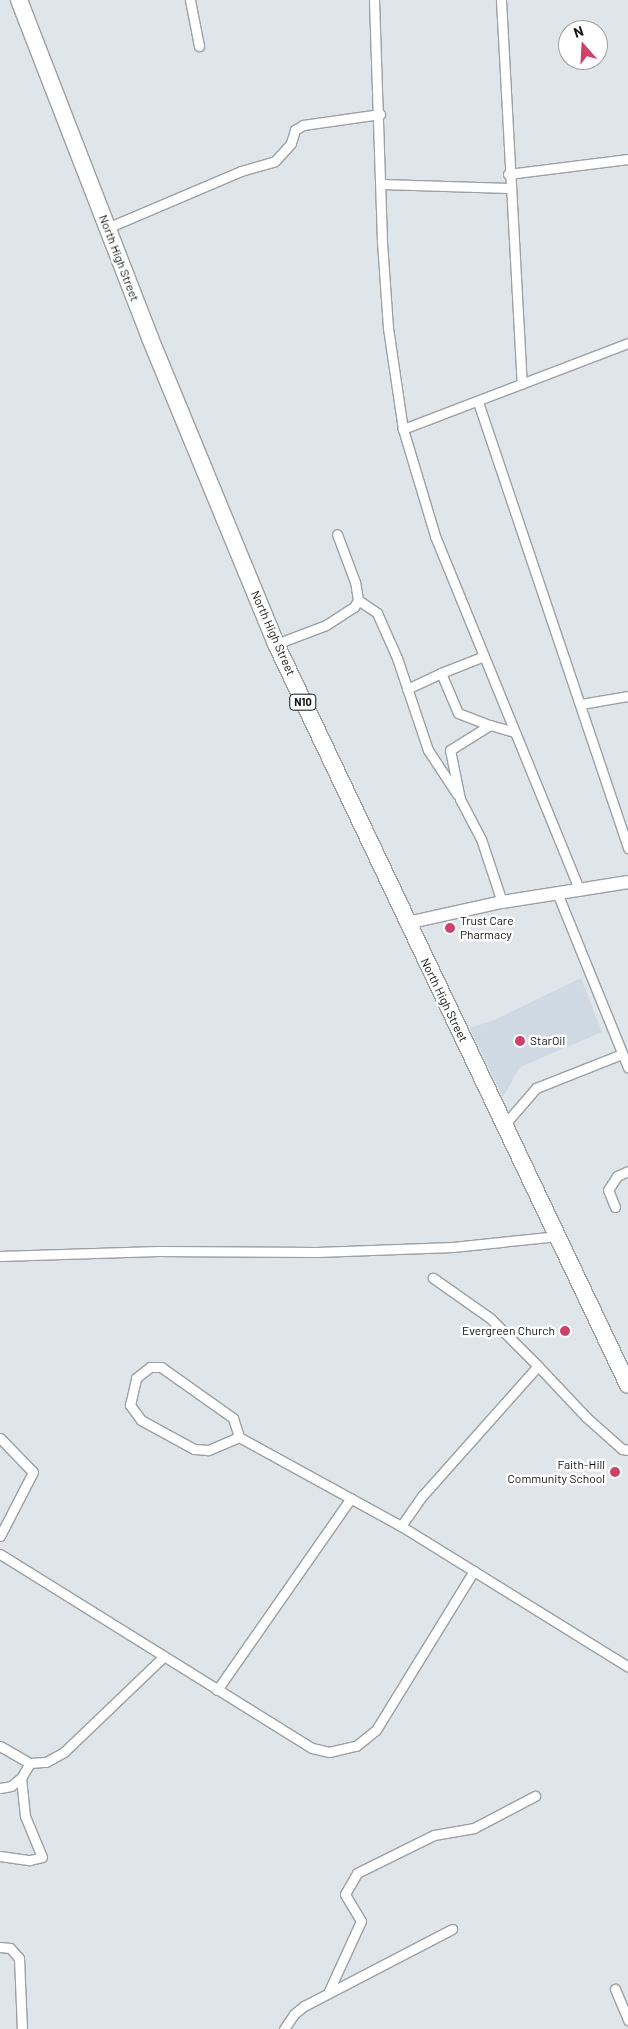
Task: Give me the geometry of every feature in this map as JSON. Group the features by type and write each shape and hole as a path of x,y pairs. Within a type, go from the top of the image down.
{"highway":[{"name":"North High Street","path":"19,0 107,228 276,644 628,1385"}],"main road":[{"path":"407,922 502,902 628,882"}],"street":[{"path":"190,0 199,46"},
{"path":"374,0 388,328 403,429 435,536 580,891"},
{"path":"501,0 508,174 522,383"},
{"path":"107,228 241,171 275,161 290,143 295,130 303,125 380,114"},
{"path":"508,174 628,159"},
{"path":"382,184 509,188"},
{"path":"403,429 478,402 522,383 628,343"},
{"path":"478,402 628,848"},
{"path":"276,644 326,625 354,607 358,600 356,582 337,534"},
{"path":"358,600 377,613 407,689 428,750 460,799 481,839 502,902"},
{"path":"407,689 484,656"},
{"path":"442,673 458,713 514,732"},
{"path":"580,704 628,696"},
{"path":"460,799 450,750 490,725"},
{"path":"558,894 628,1067"},
{"path":"504,1125 536,1088 622,1054"},
{"path":"615,1207 608,1190 618,1176 628,1171"},
{"path":"0,1256 158,1251 316,1252 453,1247 558,1236"},
{"path":"434,1278 490,1318 586,1417 622,1449 628,1450"},
{"path":"401,1526 423,1495 538,1366"},
{"path":"239,1437 208,1450 194,1449 141,1420 130,1405 136,1378 150,1367 161,1367 233,1418 239,1437 401,1526 628,1667"},
{"path":"0,1438 33,1472 0,1536"},
{"path":"217,1690 351,1498"},
{"path":"0,1554 312,1748 329,1752 356,1746 376,1730 474,1571"},
{"path":"0,1746 30,1763 46,1762 64,1752 163,1657"},
{"path":"0,1788 10,1786 21,1778 30,1763"},
{"path":"0,1856 30,1860 42,1857 25,1816 21,1778"},
{"path":"328,1993 361,1921 345,1894 357,1873 434,1835 474,1828 535,1796"},
{"path":"284,2029 294,2014 328,1993 452,1929"},
{"path":"0,1947 10,1948 19,1958 22,2029"},
{"path":"615,1989 628,2020"}],"shaded area":[{"path":"581,978 602,1032 520,1067 503,1097 470,1028 494,1020"}],"place":[{"name":"Trust Care Pharmacy","path":"450,928"},
{"name":"StarOil","path":"520,1041"},
{"name":"Evergreen Church","path":"565,1331"},
{"name":"Faith-Hill Community School","path":"615,1472"}]}
